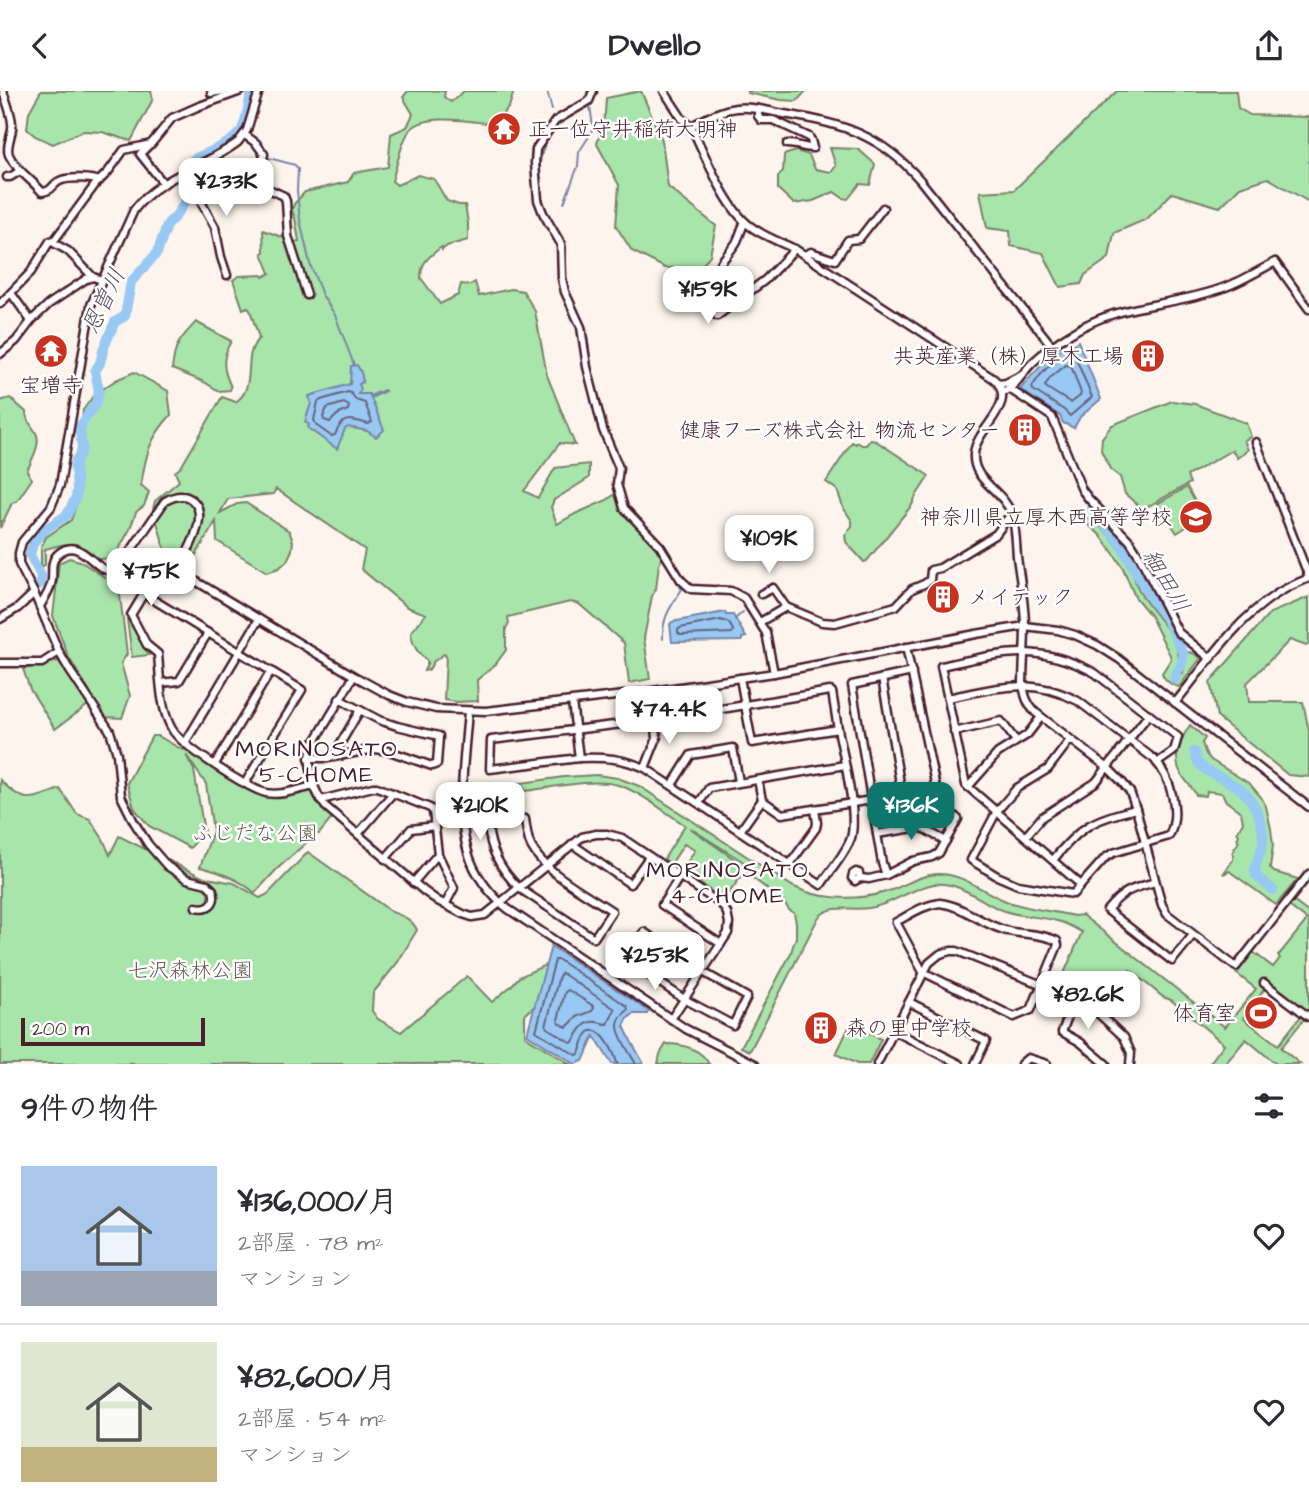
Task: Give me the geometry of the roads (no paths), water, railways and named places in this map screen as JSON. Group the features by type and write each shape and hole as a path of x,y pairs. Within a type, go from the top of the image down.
{"street":[{"path":"3,91 12,123 8,151 20,171 44,193 62,180 99,181"},
{"path":"211,93 225,91"},
{"path":"164,184 140,154 172,118 241,91"},
{"path":"196,907 206,908 211,905 215,899 214,890 207,884 187,879 167,866 134,822 121,796 114,742 110,731 60,652 19,565 19,553 22,542 51,507 60,485 91,305 134,210 146,195 233,146 245,135 259,91"},
{"path":"593,91 589,101 555,121 536,149 535,163 538,199 561,244 565,292 581,327 587,367 603,430 619,468 617,484 624,508 650,535 681,580 691,589 731,591 744,598 768,638 774,673"},
{"path":"664,91 683,120 691,126 719,184 736,212 746,222 795,249 999,384 1002,392 1000,405 979,438 974,454 981,478 1002,497 1012,517 1025,626 1023,685 1028,703 1041,717 1108,768 1130,792 1155,883 1167,914 1236,967 1309,874"},
{"path":"691,126 725,110 743,108 808,118 861,133 892,152 907,165 1052,346"},
{"path":"758,110 761,120 772,120 809,137 813,148 787,144"},
{"path":"245,135 256,143 264,154 259,177 262,185 284,196 286,201 288,236 307,295"},
{"path":"0,304 35,266 50,241 53,242 124,150 151,143"},
{"path":"194,167 196,193 215,227 227,275"},
{"path":"7,177 20,171"},
{"path":"804,255 811,252 835,260 848,240 859,239 883,208"},
{"path":"746,222 737,241 720,265 712,284 717,316 765,280 795,249"},
{"path":"53,242 68,251 93,277 102,280"},
{"path":"1002,392 1010,390 1021,375 1052,346 1100,318 1126,309 1219,290 1275,262 1309,309"},
{"path":"0,354 16,341 31,321 49,304 93,277"},
{"path":"10,293 31,321"},
{"path":"999,384 1021,375"},
{"path":"1010,390 1052,417 1083,490 1130,541 1178,632 1210,659"},
{"path":"1175,703 1250,613 1277,593 1309,578 1256,442"},
{"path":"40,606 52,582 52,567 56,555 66,549 78,549 104,571 117,571 166,501 185,496 197,507 198,523 194,541 178,569"},
{"path":"761,594 773,588 786,607 822,622 835,623 896,606 912,589 930,580 931,570 940,568 996,534 1012,517"},
{"path":"314,786 275,794 257,789 215,764 174,733 166,716 158,654 147,645 131,616 158,570 169,565 178,569 387,694 436,709 486,712 572,702 774,673 1025,626 1058,630 1097,645 1119,659 1309,807"},
{"path":"0,619 18,608 34,593"},
{"path":"144,594 302,690 246,783"},
{"path":"760,622 786,607"},
{"path":"184,743 260,619"},
{"path":"161,683 179,681 208,633"},
{"path":"860,878 869,879 886,874 913,861 939,853 958,819 939,801 906,647"},
{"path":"0,663 41,663 60,652"},
{"path":"1081,885 965,785 942,666 1023,652 1053,656 1082,666 1095,673 1178,737 1174,751 1157,763"},
{"path":"215,764 271,671"},
{"path":"886,874 852,685 912,672"},
{"path":"354,676 313,742 309,758 314,786 325,806 414,883 445,905 471,917 485,915 572,844 582,837 596,834 622,838 722,905 729,923 727,933 671,1019"},
{"path":"740,678 752,743 838,729"},
{"path":"882,678 902,795"},
{"path":"948,698 1008,686 1051,689 1078,701 1129,740 1157,763 1170,786 1174,802 1169,836 1113,853 1105,858 1073,894 1018,885 971,860 997,811 1017,788 1048,769 1070,740"},
{"path":"832,692 853,822 851,839 846,849 821,885 645,768 616,758 604,757 490,769 491,740 655,720 832,692"},
{"path":"309,758 375,749 432,766 437,764 439,736 379,720 339,699"},
{"path":"572,702 579,758"},
{"path":"337,756 336,751 360,711"},
{"path":"468,711 463,787 464,835 472,864 486,887 501,904 671,1019 755,1064"},
{"path":"1026,836 1042,817 1096,782 1149,714"},
{"path":"968,787 998,753 1027,735 1041,717"},
{"path":"645,768 657,738 655,720"},
{"path":"954,731 1001,721 1016,741"},
{"path":"672,785 691,755 733,748 738,782"},
{"path":"699,803 709,788 845,765"},
{"path":"758,780 762,800 782,814 936,790"},
{"path":"321,800 373,786 430,808 433,811 438,854 454,888 445,905"},
{"path":"358,834 393,793"},
{"path":"740,831 762,800"},
{"path":"790,864 816,828 815,809"},
{"path":"1053,860 1083,828 1110,815 1136,809"},
{"path":"525,819 529,840 545,866 612,911 594,938 519,888 499,865 493,851 487,821 525,819"},
{"path":"385,859 411,829 435,826"},
{"path":"877,834 920,827 946,841"},
{"path":"572,844 630,884 649,857"},
{"path":"414,883 438,854"},
{"path":"680,876 662,905 721,944"},
{"path":"1155,883 1126,891 1107,910 1172,961 1193,935"},
{"path":"940,903 959,908 1006,931 1044,936 1057,941 1058,945 1042,984 1031,1010 1013,1017 923,972 897,922 920,908 940,903"},
{"path":"644,932 747,997 733,1025 684,999 625,959 644,932"},
{"path":"881,1063 923,972 934,958 957,951 1090,1006 1125,1037 1131,1053 1130,1064"},
{"path":"1264,983 1309,1017"},
{"path":"1075,998 1062,1032 1080,1042 1106,1064"},
{"path":"909,1002 986,1041 975,1064"},
{"path":"894,1031 960,1064"},
{"path":"1020,1064 1028,1058 1047,1064"}],"water":[{"path":"1078,341 1101,399 1080,417 1074,428 1063,423 1060,416 1021,388 1052,356"},
{"path":"357,365 363,382 359,384 361,389 358,394 370,396 385,391 371,398 384,430 376,437 367,431 348,427 337,449 308,428 309,425 305,422 311,403 309,396 350,384 351,366"},
{"path":"725,612 726,615 733,615 746,637 742,638 742,641 672,642 672,622"},
{"path":"551,946 649,1011 647,1014 634,1014 624,1026 644,1064 612,1064 594,1036 583,1061 575,1064 527,1034"}],"waterway":[{"name":"恩曽川","path":"40,584 41,576 30,555 33,544 47,528 67,515 76,497 75,467 82,448 81,425 96,403 99,391 95,371 115,322 125,316 131,282 157,253 168,223 185,202 194,159 226,143 242,130 250,91"},
{"path":"547,91 552,110"},
{"path":"564,203 578,166 579,152 593,127 590,106"},
{"path":"540,187 541,158 552,132"},
{"path":"269,158 295,165 298,169 300,220 310,264 322,295 335,315 354,365"},
{"path":"544,207 564,243 568,289 586,328 591,366 606,426 622,468"},
{"name":"細田川","path":"1092,509 1118,540 1184,654 1175,680"},
{"path":"663,639 666,618 682,589 680,587"},
{"path":"735,619 743,612"},
{"name":"細田川","path":"1194,752 1202,767 1238,788 1254,805 1263,838 1255,872 1273,890"}],"place":[{"name":"正一位守井稲荷大明神","path":"504,129"},
{"name":"宝増寺","path":"51,351"},
{"name":"共英産業（株）厚木工場","path":"1148,356"},
{"name":"健康フーズ株式会社 物流センター","path":"1025,430"},
{"name":"神奈川県立厚木西高等学校","path":"1196,517"},
{"name":"メイテック","path":"943,597"},
{"name":"体育室","path":"1261,1013"},
{"name":"森の里中学校","path":"821,1028"}],"district":[{"name":"MORINOSATO 5-CHOME","path":"317,762"},
{"name":"MORINOSATO 4-CHOME","path":"728,883"}],"park label":[{"name":"ふじだな公園","path":"255,833"},
{"name":"七沢森林公園","path":"190,970"}]}
